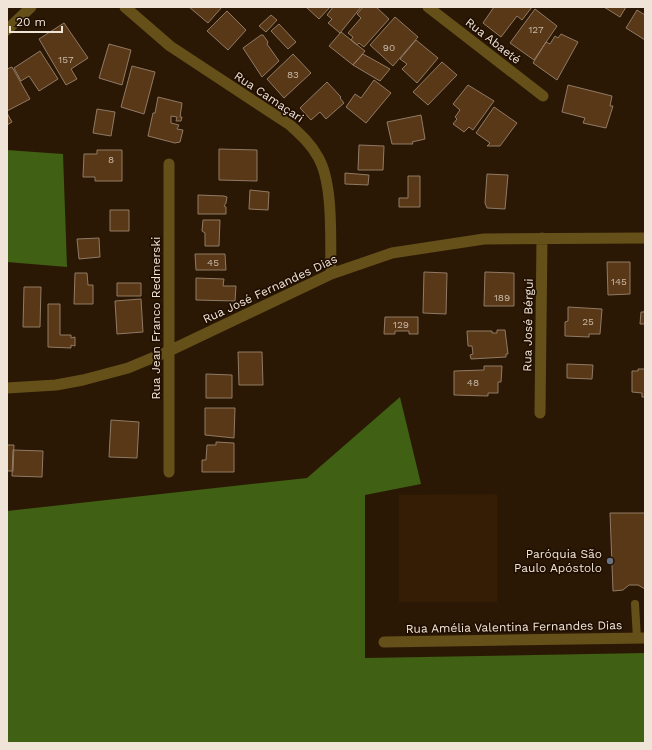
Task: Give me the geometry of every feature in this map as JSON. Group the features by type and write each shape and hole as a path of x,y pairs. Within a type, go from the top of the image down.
{"street":[{"path":"7,30 31,7"},
{"name":"Rua Camaçari","path":"125,7 170,46 290,125 308,141 319,159 325,175 330,210 331,274"},
{"name":"Rua Abaeté","path":"428,7 543,96"},
{"name":"Rua Jean Franco Redmerski","path":"168,472 169,164"},
{"name":"Rua José Fernandes Dias","path":"7,388 56,385 104,376 169,351 331,274 392,253 421,247 484,238 645,238"},
{"name":"Rua José Bérgui","path":"540,413 542,238"},
{"name":"Rua Amélia Valentina Fernandes Dias","path":"384,642 641,639"}],"lane":[{"path":"635,604 641,639"}],"shaded area":[{"path":"497,494 497,602 399,602 399,495"}],"green space":[{"path":"7,150 63,154 67,267 7,262"},
{"path":"400,397 421,484 365,495 365,658 645,653 645,743 7,743 7,511 307,478"}],"building":[{"path":"189,7 222,7 208,23"},
{"path":"306,7 330,7 319,19"},
{"path":"333,7 361,7 340,33 328,23 332,19 327,15"},
{"path":"363,7 376,7 389,19 364,47 359,43 357,45 351,40 353,37 348,33 361,18 357,14"},
{"path":"494,7 532,7 522,20 517,16 501,37 483,23"},
{"path":"604,7 626,7 620,17"},
{"path":"535,9 557,26 534,60 510,43"},
{"path":"637,10 645,15 645,40 626,28"},
{"path":"227,11 246,30 228,50 207,31"},
{"path":"271,15 277,20 266,32 259,26"},
{"path":"395,17 418,37 393,66 370,45"},
{"path":"64,23 88,58 71,69 77,79 66,85 39,39"},
{"path":"279,24 296,42 288,49 271,31"},
{"path":"341,32 365,51 353,65 329,46"},
{"path":"561,34 578,42 557,80 533,63 546,42 550,44 555,36 558,38"},
{"path":"263,35 268,42 267,44 279,61 262,77 243,48"},
{"path":"416,40 438,58 417,83 402,69 407,64 400,59"},
{"path":"109,44 131,50 122,85 99,78"},
{"path":"40,51 58,79 39,91 29,76 21,81 14,68"},
{"path":"293,54 311,73 284,98 267,79"},
{"path":"363,54 390,69 380,81 353,65"},
{"path":"442,62 457,75 428,105 413,92"},
{"path":"132,66 155,72 144,114 121,107"},
{"path":"12,67 30,99 7,111 7,69"},
{"path":"374,80 391,93 366,123 346,107 355,94 361,98"},
{"path":"327,82 341,97 340,98 344,103 326,119 320,112 311,120 300,108"},
{"path":"468,85 494,101 473,130 469,127 464,132 453,124 457,119 455,117 460,110 453,104"},
{"path":"568,85 612,96 610,106 613,106 606,128 583,123 585,118 562,112"},
{"path":"158,97 182,103 180,117 182,117 181,121 176,121 177,117 171,116 171,123 179,125 177,129 183,130 180,142 175,143 148,136"},
{"path":"494,107 517,123 500,146 487,146 490,143 476,133"},
{"path":"97,109 115,112 111,136 93,133"},
{"path":"7,113 12,122 7,125"},
{"path":"421,115 425,139 412,142 413,144 392,144 387,122"},
{"path":"359,145 384,146 383,170 358,170"},
{"path":"219,149 257,150 257,181 219,180"},
{"path":"97,150 122,150 122,181 95,181 95,177 83,177 84,154 97,154"},
{"path":"345,173 369,175 368,185 345,184"},
{"path":"487,174 508,175 505,209 487,208 485,203"},
{"path":"408,176 420,176 420,207 399,207 399,198 408,198"},
{"path":"250,190 269,192 268,210 249,209"},
{"path":"198,195 227,197 224,206 226,207 226,214 198,214"},
{"path":"110,210 129,210 129,231 110,231"},
{"path":"203,220 220,220 219,246 205,246 205,233 202,231"},
{"path":"99,238 100,257 79,259 77,239"},
{"path":"195,254 225,254 226,270 196,270"},
{"path":"607,262 630,262 630,294 608,295"},
{"path":"424,272 447,273 446,314 423,313"},
{"path":"485,272 514,273 514,306 484,306"},
{"path":"75,273 87,273 88,285 93,285 93,304 74,304"},
{"path":"196,278 224,279 223,286 236,286 235,301 196,300"},
{"path":"117,283 141,283 141,296 117,296"},
{"path":"24,287 41,287 40,327 23,327"},
{"path":"141,299 143,332 117,334 115,301"},
{"path":"48,304 60,304 60,335 71,335 71,338 75,337 75,346 71,345 71,348 48,347"},
{"path":"568,307 602,309 600,334 589,334 589,337 565,336 565,322 568,321"},
{"path":"645,308 645,324 640,324 641,312 644,312"},
{"path":"385,317 418,317 418,334 409,334 409,331 395,331 395,334 384,334"},
{"path":"497,330 505,330 508,354 506,354 506,357 471,359 470,355 473,354 472,346 468,346 467,331 492,331 492,333 497,333"},
{"path":"238,352 262,352 263,385 239,385"},
{"path":"567,364 593,365 592,379 567,378"},
{"path":"484,366 502,366 501,382 498,382 498,393 488,393 488,396 454,395 454,371 484,370"},
{"path":"638,369 645,369 645,397 642,397 642,393 632,392 632,371 638,371"},
{"path":"206,374 232,375 232,398 206,398"},
{"path":"205,408 235,408 234,438 205,435"},
{"path":"111,420 139,422 137,458 109,457"},
{"path":"216,442 234,443 234,472 202,472 202,460 206,460 207,445 216,445"},
{"path":"7,445 14,445 13,471 7,471"},
{"path":"13,450 43,451 42,477 12,476"},
{"path":"610,513 645,513 645,589 638,585 629,585 623,590 613,591"}],"place":[{"name":"Paróquia São Paulo Apóstolo","path":"610,561"}]}
